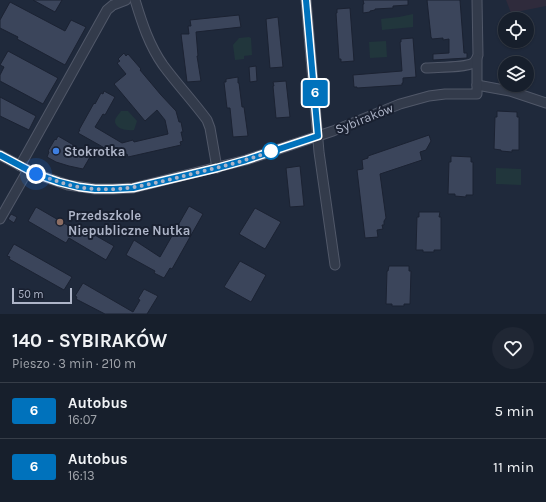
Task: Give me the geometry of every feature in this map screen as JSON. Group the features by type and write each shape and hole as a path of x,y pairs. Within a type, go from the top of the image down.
{"street":[{"path":"306,0 318,136 335,264"},
{"path":"477,0 477,89"},
{"path":"0,219 24,168 107,10 113,5 125,1 136,2 149,40 162,64 207,120 210,128 217,168"},
{"path":"426,68 463,66 472,64 477,59"},
{"name":"Sybiraków","path":"0,155 24,168 68,185 95,189 133,188 246,160 333,131 400,104 430,96 477,89 510,91 546,103"}],"shaded area":[{"path":"506,0 546,0 546,6 511,12"}],"green space":[{"path":"413,14 413,27 382,30 381,19"},
{"path":"239,38 251,38 252,55 244,56 244,59 235,60 233,45"},
{"path":"386,41 387,57 370,58 369,42"},
{"path":"121,111 128,111 137,121 134,130 125,130 117,126 115,120"},
{"path":"496,168 521,169 521,185 496,184"}],"building":[{"path":"33,0 62,0 55,12"},
{"path":"363,0 408,0 408,5 375,9 370,12 363,13"},
{"path":"427,0 460,0 464,53 467,53 467,58 433,60 433,54 449,53 449,39 432,39"},
{"path":"10,2 65,31 71,20 86,27 65,65 0,28 0,20"},
{"path":"350,8 354,61 341,62 341,59 339,59 336,13 337,9"},
{"path":"239,15 241,27 196,32 197,56 201,81 187,82 181,34 189,34 188,26 191,26 190,20"},
{"path":"278,17 283,67 270,68 266,19"},
{"path":"413,38 416,77 403,78 402,85 354,87 353,75 402,71 401,39"},
{"path":"8,51 58,78 43,104 0,81 0,75 4,67 0,65"},
{"path":"124,53 126,56 128,54 176,111 179,122 181,122 183,132 181,132 183,141 180,142 181,145 128,157 127,154 123,155 123,153 117,155 78,133 94,103 95,104 101,93 103,94 104,91 115,97 105,115 103,114 95,127 122,143 133,140 134,142 168,134 165,120 157,110 145,121 114,84 126,74 117,63 120,61 118,59"},
{"path":"256,66 257,81 250,82 249,67"},
{"path":"238,77 248,136 233,137 230,108 227,108 224,82 226,82 226,79"},
{"path":"286,81 290,117 276,118 273,82"},
{"path":"0,97 36,116 29,130 0,116"},
{"path":"497,111 517,112 517,117 519,117 519,150 512,150 512,152 494,149 495,117 497,117"},
{"path":"429,135 431,141 426,150 420,152 422,160 380,174 386,218 384,225 382,225 383,229 377,230 378,237 365,238 357,170 363,169 362,160 368,158 368,156"},
{"path":"58,136 77,147 76,148 90,157 83,169 56,162 47,157 48,151"},
{"path":"451,156 471,157 471,162 473,162 473,195 466,195 466,197 448,194 449,162 451,162"},
{"path":"300,166 304,206 290,207 286,168"},
{"path":"189,206 203,214 172,269 170,268 164,278 154,273 155,271 126,255 134,240 160,257"},
{"path":"36,207 74,229 77,225 114,246 106,260 69,238 66,243 28,221"},
{"path":"255,208 281,222 265,249 239,234"},
{"path":"419,212 440,212 441,250 434,250 434,252 423,252 423,250 416,250 417,217 419,217"},
{"path":"11,214 17,217 14,223 8,219"},
{"path":"14,244 72,277 64,290 9,259 10,257 7,256"},
{"path":"240,261 266,275 251,302 224,287"},
{"path":"389,266 409,266 409,271 411,271 410,304 404,304 404,306 392,306 392,304 386,304 387,271"},
{"path":"83,283 133,312 144,289 158,296 147,314 105,314 76,299 77,297 75,296"}],"bus line":[{"name":"6","path":"0,155 36,174 68,185 95,189 133,188 246,160 318,136 306,0"}],"place":[{"name":"Stokrotka","path":"56,151"},
{"name":"Przedszkole Niepubliczne Nutka","path":"60,222"}],"route":[{"path":"36,174 68,185 79,187 95,189 133,188 228,165 277,150 271,151"}]}
